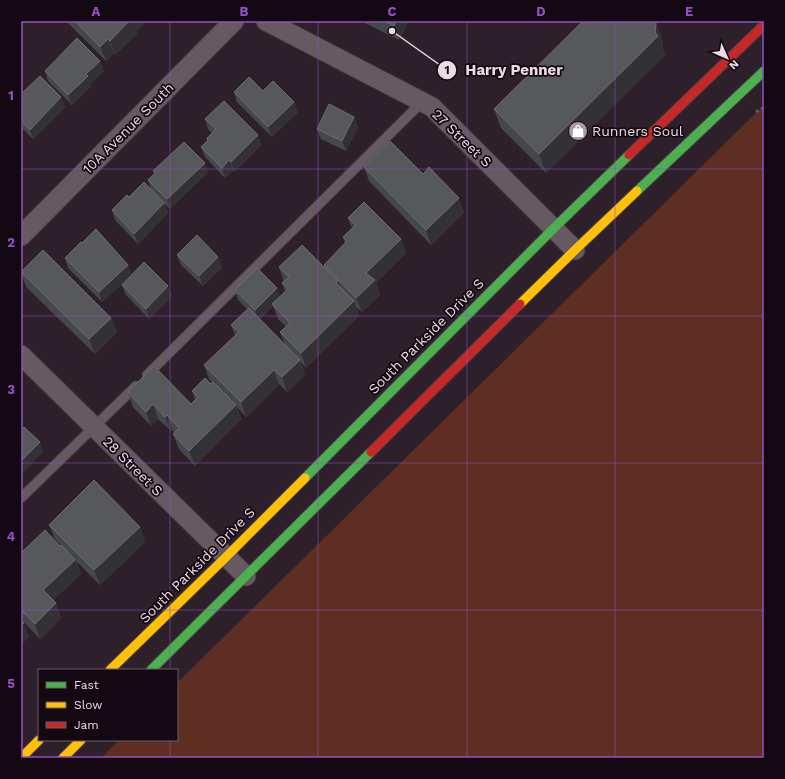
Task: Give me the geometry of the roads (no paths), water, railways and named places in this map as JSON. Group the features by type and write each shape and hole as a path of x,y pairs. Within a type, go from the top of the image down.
{"main road":[{"name":"South Parkside Drive S","path":"111,669 226,557 554,228 764,25"},
{"path":"152,669 575,250 764,71"},
{"path":"21,758 38,741"},
{"path":"62,758 80,741"}],"street":[{"name":"10A Avenue South","path":"21,236 234,21"},
{"name":"27 Street S","path":"266,21 432,107 575,250"},
{"name":"28 Street S","path":"21,355 246,576"}],"lane":[{"path":"21,498 422,102"}],"place":[{"name":"Harry Penner","path":"392,31"},
{"name":"Runners Soul","path":"578,131"}]}
